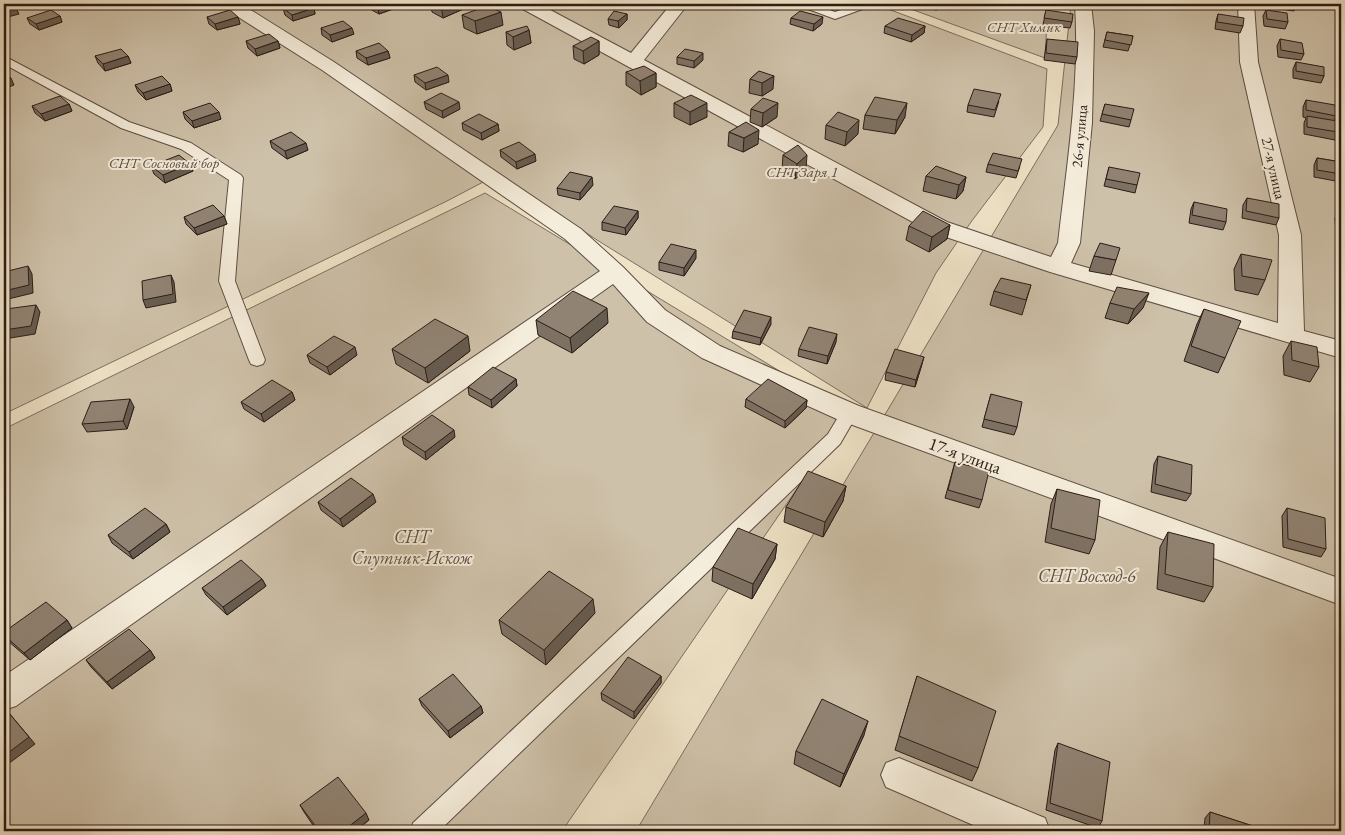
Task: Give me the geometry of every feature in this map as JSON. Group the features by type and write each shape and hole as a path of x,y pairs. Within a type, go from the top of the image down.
{"street":[{"name":"17-я улица","path":"230,4 328,66 573,234 615,272 656,316 712,352 849,413 1341,592"},
{"path":"527,4 939,227 1058,266 1290,333 1341,350"},
{"path":"634,61 680,4"},
{"name":"26-я улица","path":"1058,266 1069,244 1082,123 1085,31 1083,4"},
{"name":"27-я улица","path":"1246,4 1249,62 1290,235 1290,333"},
{"path":"4,695 615,272"},
{"path":"899,775 1031,831"}],"lane":[{"path":"804,4 835,16 867,4"},
{"path":"4,59 125,125 186,146 236,178 227,281 257,360"},
{"path":"422,831 834,439 849,413"}],"green space":[{"name":"СНТ Сосновый бор","path":"4,4 222,4 279,38 487,180 4,414"},
{"name":"СНТ Заря 1","path":"232,4 875,4 1047,69 1043,127 971,222 936,273 867,408 597,240 334,65"},
{"name":"СНТ Химик","path":"897,4 1048,4 1045,58"},
{"name":"СНТ Восход-6","path":"1071,4 1341,4 1341,831 636,831 1058,125"},
{"name":"СНТ Спутник-Искож","path":"485,193 849,413 562,831 4,831 4,429"}],"building":[{"path":"4,4 13,4 16,8 4,11"},
{"path":"297,4 308,4 314,8 292,15 283,8"},
{"path":"487,6 501,12 475,21 462,15"},
{"path":"51,10 60,16 36,24 27,18"},
{"path":"230,10 238,17 215,24 207,17"},
{"path":"1046,10 1073,14 1072,22 1044,18"},
{"path":"1266,10 1287,13 1288,22 1267,19"},
{"path":"614,11 627,14 618,21 608,19"},
{"path":"800,11 823,17 814,24 791,18"},
{"path":"1218,14 1244,18 1243,26 1217,22"},
{"path":"898,18 925,26 912,35 885,26"},
{"path":"343,21 352,28 330,35 321,28"},
{"path":"527,26 529,30 513,37 506,32"},
{"path":"1107,32 1133,36 1131,45 1105,40"},
{"path":"269,34 278,41 255,49 246,41"},
{"path":"591,37 599,41 583,51 573,46"},
{"path":"1047,39 1078,42 1077,57 1046,53"},
{"path":"1280,39 1302,43 1304,54 1281,50"},
{"path":"379,43 388,51 366,58 356,51"},
{"path":"121,49 128,56 103,64 95,56"},
{"path":"685,49 703,53 694,61 677,57"},
{"path":"1296,62 1324,67 1324,76 1296,71"},
{"path":"644,66 656,73 640,81 626,72"},
{"path":"437,67 448,75 425,83 414,75"},
{"path":"759,71 774,76 762,83 750,79"},
{"path":"4,73 11,78 4,81"},
{"path":"162,76 170,84 143,93 135,85"},
{"path":"974,89 1001,94 995,110 968,105"},
{"path":"441,93 459,102 442,111 424,102"},
{"path":"691,95 707,103 690,112 674,103"},
{"path":"60,96 69,104 41,114 32,106"},
{"path":"875,97 907,103 897,120 865,115"},
{"path":"763,98 778,103 763,113 751,109"},
{"path":"1306,100 1335,105 1336,116 1306,110"},
{"path":"210,103 219,112 192,121 183,112"},
{"path":"1105,104 1134,109 1131,120 1102,114"},
{"path":"838,112 859,120 847,132 826,125"},
{"path":"479,114 498,124 481,133 462,123"},
{"path":"1307,116 1337,121 1338,132 1307,127"},
{"path":"746,122 759,130 744,138 729,132"},
{"path":"291,132 306,143 285,151 270,141"},
{"path":"519,142 535,154 516,162 500,150"},
{"path":"798,145 807,155 797,164 783,155"},
{"path":"993,153 1022,159 1018,171 988,164"},
{"path":"179,155 190,164 163,175 151,166"},
{"path":"1317,158 1341,162 1341,174 1317,170"},
{"path":"936,166 966,177 959,185 926,176"},
{"path":"1109,167 1140,173 1137,185 1106,179"},
{"path":"570,172 592,177 580,193 557,188"},
{"path":"1247,198 1279,204 1279,218 1246,211"},
{"path":"1194,202 1227,209 1226,222 1192,215"},
{"path":"213,205 224,216 194,228 184,217"},
{"path":"614,206 638,211 625,228 602,222"},
{"path":"923,211 950,225 932,237 909,226"},
{"path":"1339,211 1341,211 1341,225 1340,225"},
{"path":"1100,243 1120,248 1116,260 1094,256"},
{"path":"671,244 696,250 684,268 659,262"},
{"path":"1241,254 1272,260 1265,280 1242,276"},
{"path":"28,266 29,285 4,291 4,272"},
{"path":"171,275 173,294 143,300 142,281"},
{"path":"1001,278 1031,285 1026,300 994,291"},
{"path":"1117,287 1149,293 1134,309 1110,303"},
{"path":"573,291 607,308 570,338 536,320"},
{"path":"36,305 31,326 4,330 6,309"},
{"path":"1204,309 1241,321 1225,358 1191,346"},
{"path":"744,310 771,317 761,338 733,331"},
{"path":"435,319 468,336 425,368 392,349"},
{"path":"809,327 837,334 828,356 799,349"},
{"path":"334,336 355,347 327,367 307,355"},
{"path":"1291,341 1317,347 1319,367 1292,360"},
{"path":"895,349 924,357 916,380 886,372"},
{"path":"493,367 516,379 491,400 468,387"},
{"path":"768,379 807,400 785,421 746,399"},
{"path":"272,380 292,392 261,414 241,402"},
{"path":"991,394 1022,402 1017,427 984,419"},
{"path":"130,399 123,421 82,424 91,402"},
{"path":"432,415 454,430 425,452 402,437"},
{"path":"1158,456 1192,465 1191,494 1155,484"},
{"path":"955,462 989,471 982,500 948,490"},
{"path":"808,471 846,486 825,522 786,507"},
{"path":"351,478 373,494 340,519 318,502"},
{"path":"1057,489 1100,500 1095,540 1051,528"},
{"path":"145,508 166,524 129,552 108,535"},
{"path":"1287,508 1325,518 1326,549 1288,539"},
{"path":"738,528 777,544 753,584 713,567"},
{"path":"1168,532 1214,544 1213,587 1165,574"},
{"path":"241,560 262,579 223,607 202,588"},
{"path":"549,571 593,599 544,650 499,620"},
{"path":"46,602 67,620 24,653 4,635 4,632"},
{"path":"129,629 150,650 107,682 86,660"},
{"path":"628,657 661,676 634,712 601,693"},
{"path":"453,674 481,706 448,731 419,699"},
{"path":"917,676 996,711 978,768 899,736"},
{"path":"822,699 868,721 844,774 796,751"},
{"path":"9,713 29,737 4,756 4,717"},
{"path":"1058,743 1110,762 1102,821 1050,803"},
{"path":"338,777 366,813 343,831 319,831 300,805"},
{"path":"1210,812 1268,831 1209,831"}]}
